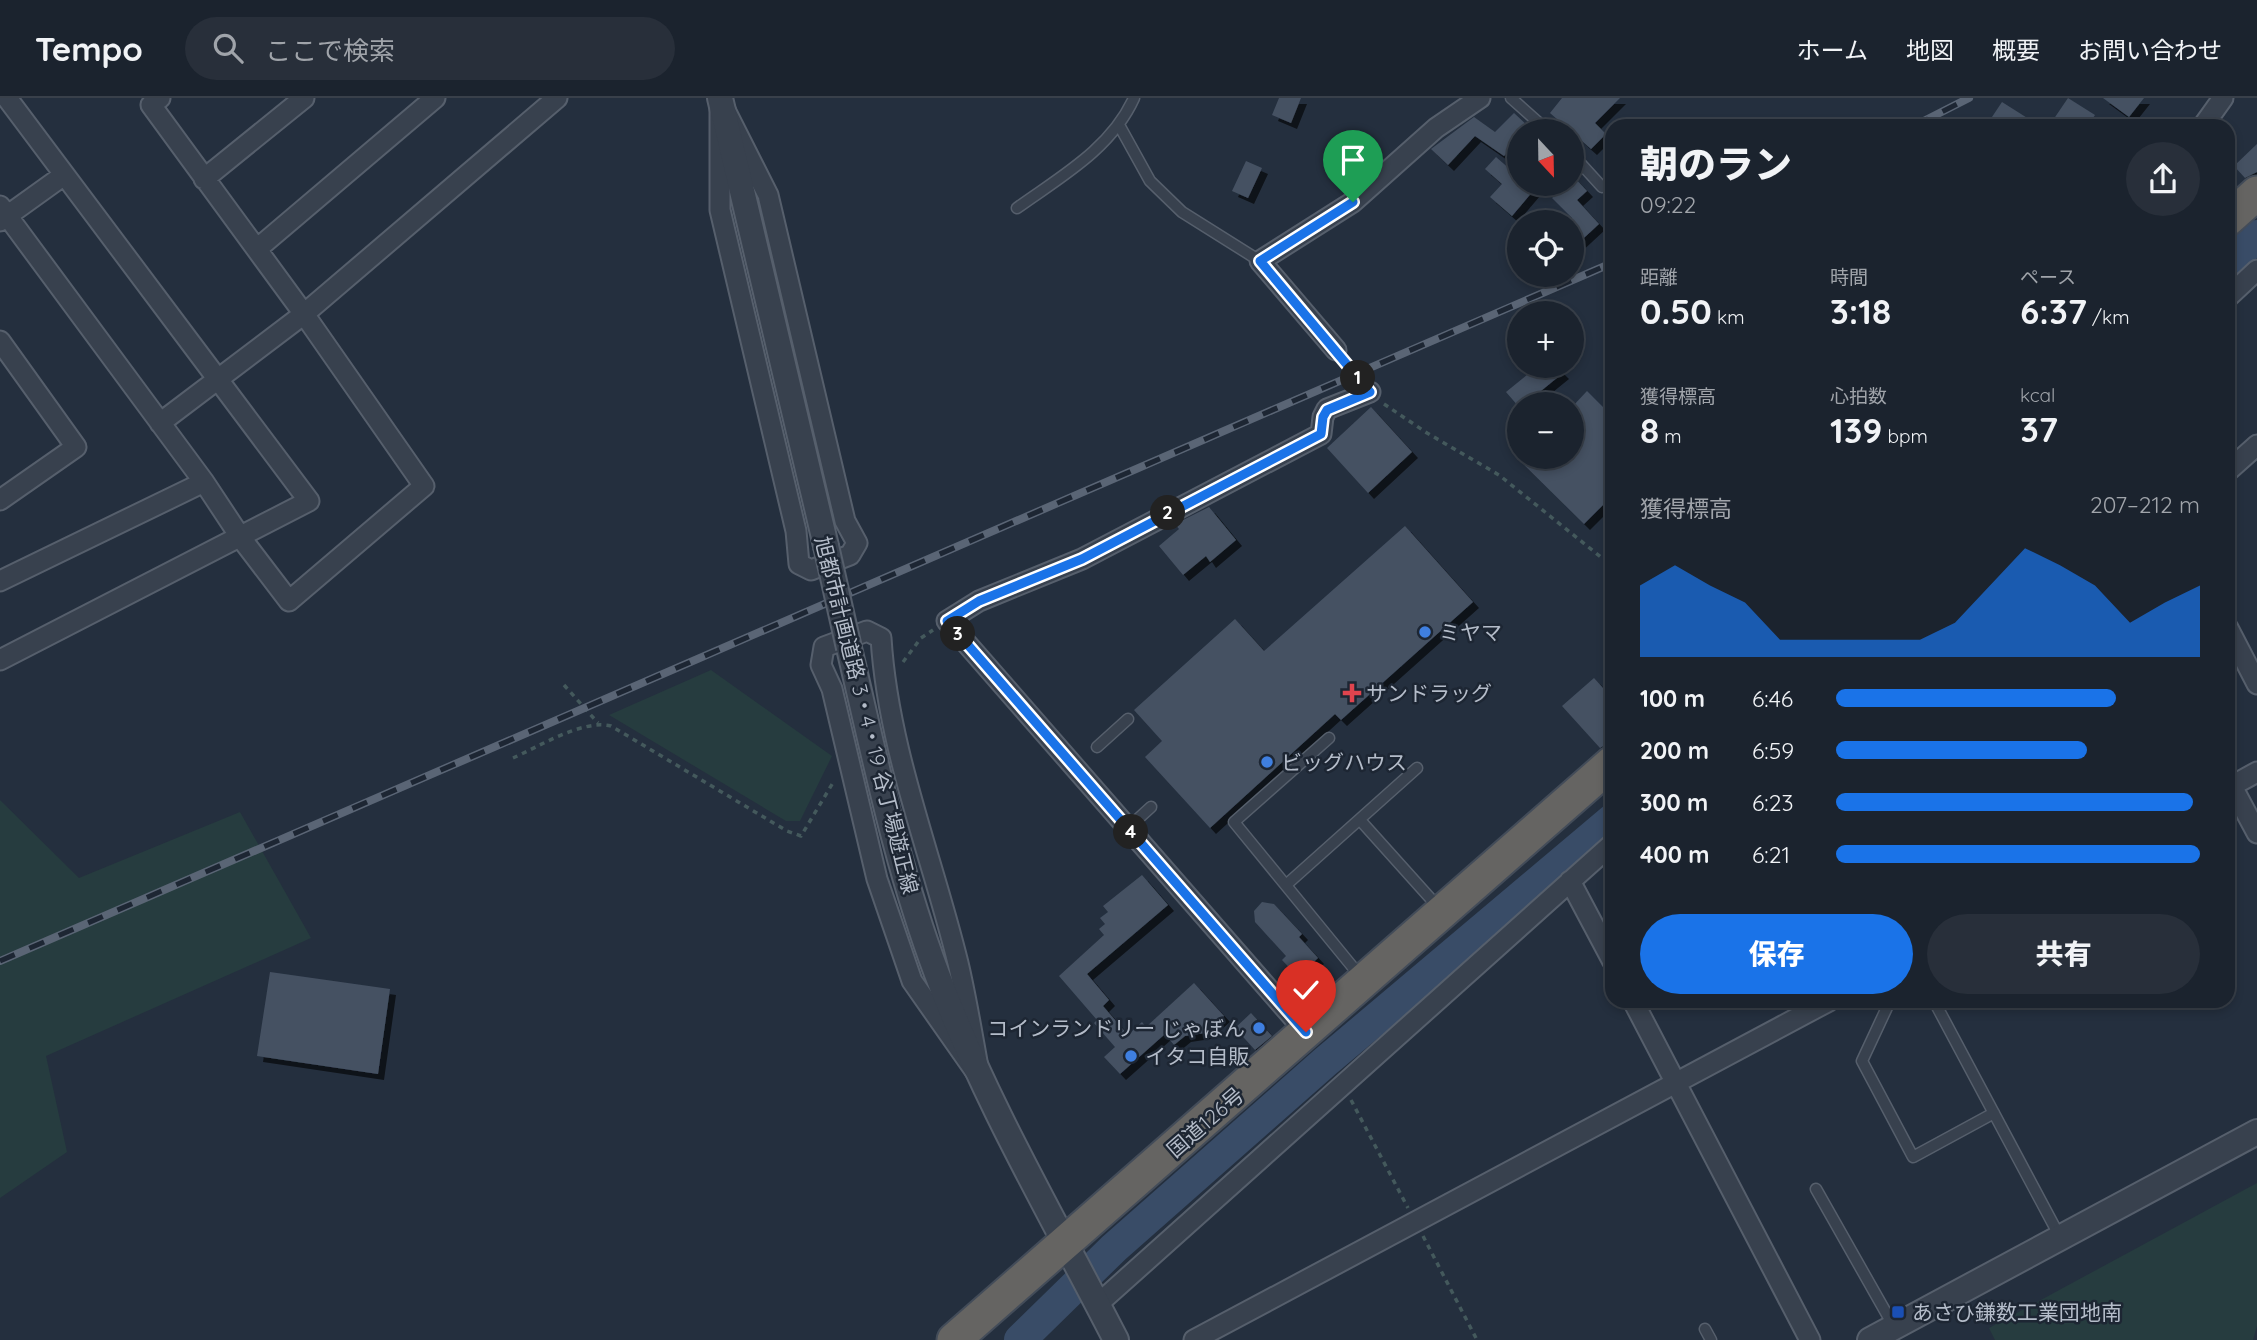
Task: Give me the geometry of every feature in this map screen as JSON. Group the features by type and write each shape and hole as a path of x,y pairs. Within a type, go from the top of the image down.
{"highway":[{"path":"2235,213 2257,193"},
{"name":"国道126号","path":"954,1340 1072,1258 1306,1032 1442,912 1497,858 1595,773"}],"street":[{"path":"0,660 309,501 7,98"},
{"path":"64,175 2,214 204,482 241,538 289,601 424,486 304,314 150,105 160,98"},
{"path":"204,178 304,98"},
{"path":"257,249 435,98"},
{"path":"160,423 304,314 557,98"},
{"path":"1336,350 1260,261 1353,202 1436,128 1480,98"},
{"path":"2208,119 2223,98"},
{"path":"720,99 768,195 845,521 857,543 849,555 811,569 799,564 796,531 720,211 720,99"},
{"name":"旭都市計画道路 3・4・19 谷丁場遊正線","path":"720,99 897,855 937,974 981,1078 1116,1340"},
{"path":"2235,290 2257,270"},
{"path":"0,341 76,447 0,500"},
{"path":"1306,1032 947,621 979,601 1082,559 1321,434 1323,417 1327,410 1370,392"},
{"path":"2235,465 2257,445"},
{"path":"0,580 204,482"},
{"path":"867,631 881,638 885,688 923,842 958,963 981,1078 912,981 877,879 845,737 832,689 821,665 824,647 867,631"},
{"path":"2235,642 2257,684"},
{"path":"2235,781 2257,772"},
{"path":"2235,794 2257,833"},
{"path":"1096,1301 1605,850"},
{"path":"1570,881 1605,947"},
{"path":"1637,1008 1810,1340"},
{"path":"1194,1340 1816,1008"},
{"path":"1870,1340 2257,1132"}],"lane":[{"path":"1017,208 1097,149 1119,125 1134,98"},
{"path":"1510,98 1534,119"},
{"path":"1119,125 1150,180 1182,212 1260,261"},
{"path":"1584,167 1602,187"},
{"path":"1097,747 1128,719"},
{"path":"1329,738 1234,822 1364,981"},
{"path":"1286,885 1417,768"},
{"path":"1128,828 1151,807"},
{"path":"1360,820 1442,912"},
{"path":"1888,1008 1862,1061 1913,1157 1994,1113"},
{"path":"1938,1008 2060,1238"},
{"path":"1816,1189 1894,1327"},
{"path":"1705,1329 1711,1340"}],"path":[{"path":"1336,350 1370,392 1384,404 1427,433 1500,475 1605,560"},
{"path":"898,668 921,638 947,621"},
{"path":"564,685 598,723"},
{"path":"513,758 598,723 611,726 788,831 801,836 836,778"},
{"path":"1343,1085 1478,1340"}],"green space":[{"path":"711,670 832,756 800,821 786,821 609,715"},
{"path":"0,800 79,878 240,812 311,938 46,1056 67,1152 0,1198"},
{"path":"2257,1183 2257,1326 2253,1340 1995,1340 1989,1328"}],"building":[{"path":"1279,98 1301,98 1291,123 1272,115"},
{"path":"1562,98 1620,98 1595,123 1605,135 1591,149 1584,143 1584,119 1557,119 1550,113"},
{"path":"2068,98 2095,115 2092,119 2054,119"},
{"path":"2103,98 2144,98 2129,117"},
{"path":"2002,102 2029,119 1991,119"},
{"path":"1514,113 1520,119 1508,119"},
{"path":"1474,117 1495,132 1507,120 1507,153 1504,156 1475,136 1448,165 1431,149"},
{"path":"2257,144 2257,172 2245,178 2235,165"},
{"path":"1496,157 1507,167 1507,196 1529,196 1517,210 1507,212 1490,197 1502,184 1485,169"},
{"path":"1246,161 1262,168 1248,198 1232,191"},
{"path":"1581,196 1577,200 1599,224 1584,238 1584,210 1564,210 1552,198"},
{"path":"1523,378 1557,378 1540,392 1506,392"},
{"path":"1587,391 1605,409 1605,503 1584,524 1528,469 1584,469 1584,394"},
{"path":"1371,407 1412,452 1368,493 1327,448"},
{"path":"1209,507 1236,540 1210,562 1206,556 1183,575 1159,546 1179,529 1175,524"},
{"path":"1405,526 1473,602 1341,720 1335,714 1210,828 1145,757 1162,741 1134,710 1235,619 1264,651"},
{"path":"1594,678 1605,690 1605,745 1600,748 1562,706"},
{"path":"1142,875 1168,905 1087,974 1109,1000 1103,1006 1128,1035 1142,1022 1146,1027 1194,983 1224,1016 1205,1033 1185,1036 1174,1045 1165,1034 1120,1074 1104,1057 1115,1047 1094,1023 1097,1020 1059,976 1104,935 1099,929 1105,924 1100,918 1108,912 1103,906"},
{"path":"1262,902 1274,904 1302,934 1299,937 1318,958 1298,977 1282,960 1286,956 1255,922 1254,911"},
{"path":"270,972 390,989 378,1074 257,1056"},
{"path":"1251,1013 1272,1036 1255,1050 1235,1028"}],"waterway":[{"path":"2235,256 2257,236"},
{"path":"1020,1340 1114,1248 1325,1062 1605,826"}],"railway":[{"path":"1928,119 1969,98"},
{"path":"0,961 1605,266"}],"place":[{"name":"ミヤマ","path":"1425,632"},
{"name":"サンドラッグ","path":"1352,693"},
{"name":"ビッグハウス","path":"1267,762"},
{"name":"コインランドリー じゃぼん","path":"1259,1028"},
{"name":"イタコ自販","path":"1131,1056"},
{"name":"あさひ鎌数工業団地南","path":"1898,1312"}],"route":[{"path":"1306,1032 947,621 979,601 1082,559 1321,434 1323,417 1327,410 1355,396 1370,392 1260,261 1353,202"}]}
